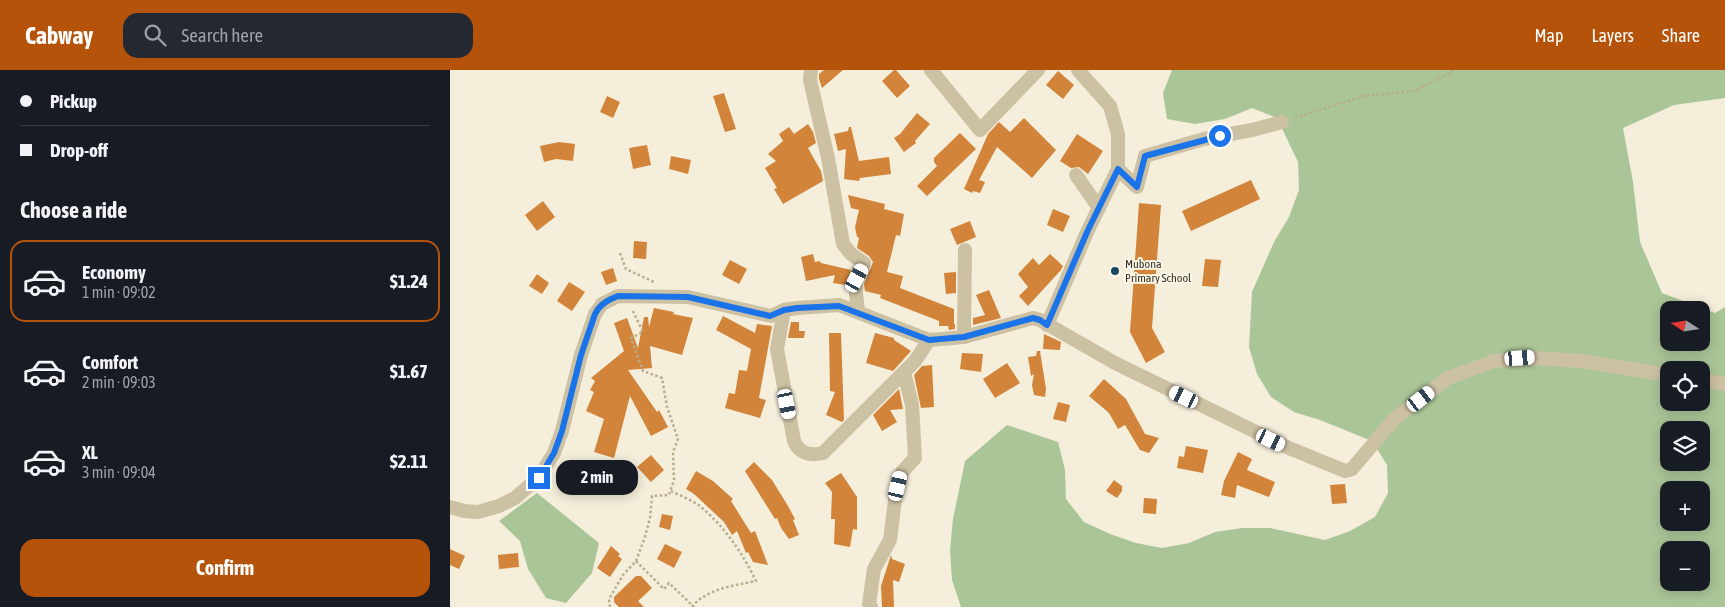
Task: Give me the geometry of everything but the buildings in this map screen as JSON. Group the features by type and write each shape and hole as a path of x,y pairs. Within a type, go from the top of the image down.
{"street":[{"path":"812,70 810,80 828,158 843,244 851,254 864,263 855,283 858,312"},
{"path":"931,70 980,130 1038,70"},
{"path":"1047,325 1118,169 1118,134 1110,106 1078,70"},
{"path":"1118,169 1137,187 1145,156 1204,139 1282,122"},
{"path":"1076,175 1099,208"},
{"path":"964,337 965,250"},
{"path":"450,507 478,512 499,506 514,498 539,478 554,453 562,431 581,355 597,309 608,300 618,296 688,297 770,316 784,310 833,305 858,312 929,340 964,337 1033,318 1040,320 1124,368 1303,455 1345,471 1352,469 1394,420 1448,378 1494,361 1532,358 1581,361 1660,374"},
{"path":"784,310 777,349 794,441 796,446 803,452 816,455 823,453 915,361 929,340"},
{"path":"871,607 869,604 874,569 890,540 895,500 902,472 914,458 912,405 904,372"},
{"path":"1710,382 1725,384"}],"path":[{"path":"1282,122 1364,96 1414,91 1456,70"},
{"path":"620,253 626,269 657,283"},
{"path":"610,607 609,599 623,575 636,562 650,518 652,496 669,495 674,480 673,452 678,439 667,407 662,378 643,371 631,338 643,332 626,296"},
{"path":"636,562 664,589 669,584 693,606 712,593 756,581 745,558 723,530 700,506 671,490"}],"green space":[{"path":"1172,70 1725,70 1725,98 1674,105 1623,128 1633,182 1640,242 1662,293 1683,301 1660,301 1660,351 1710,351 1710,311 1715,313 1725,307 1725,607 961,607 952,580 950,550 953,519 965,461 1007,425 1058,442 1065,470 1066,499 1084,522 1136,543 1162,548 1189,543 1215,532 1242,528 1270,528 1325,540 1350,531 1375,517 1388,493 1387,465 1372,441 1320,420 1294,412 1271,397 1257,374 1249,347 1252,292 1274,242 1289,217 1299,190 1298,162 1277,118 1252,108 1225,119 1195,124 1167,119 1163,93"},
{"path":"537,493 599,543 592,573 566,603 546,598 528,569 520,541 499,521"}],"place":[{"name":"Mubona Primary School","path":"1115,271"}],"route":[{"path":"539,478 554,453 562,431 581,355 595,314 597,309 608,300 618,296 688,297 770,316 784,310 833,305 847,308 929,340 964,337 1033,318 1047,325 1088,230 1118,169 1137,187 1145,156 1220,136"}]}
